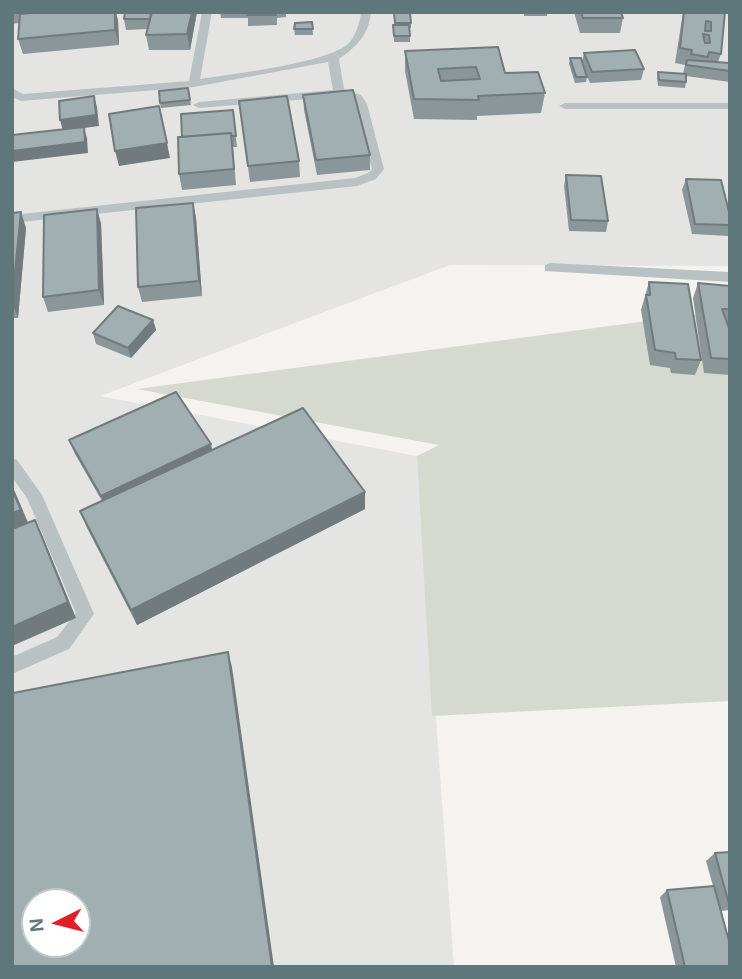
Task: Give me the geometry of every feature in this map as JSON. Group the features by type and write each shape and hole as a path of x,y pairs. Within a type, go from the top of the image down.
{"lane":[{"path":"194,83 206,12"},
{"path":"12,112 17,95 194,83 333,58 354,44 365,22 366,12"},
{"path":"333,58 339,92"},
{"path":"12,219 365,180 378,169 361,104 353,94 339,92 199,105"},
{"path":"565,106 730,106"},
{"path":"550,268 730,277"},
{"path":"12,464 34,495 85,614 63,643 12,666"}],"shaded area":[{"path":"12,12 730,12 730,266 450,265 100,396 417,456 454,967 12,967"},
{"path":"730,310 730,701 432,716 417,456 439,445 137,389"}],"building":[{"path":"115,12 115,30 18,39 20,14"},
{"path":"125,12 151,12 150,19 124,19"},
{"path":"152,12 192,12 187,34 146,35"},
{"path":"248,12 276,12 276,15 247,15"},
{"path":"581,12 621,12 623,18 583,18"},
{"path":"684,12 725,12 721,54 709,52 708,57 691,54 692,50 680,48","holes":["706,21 711,22 711,31 705,31","703,34 709,35 710,43 705,43"]},
{"path":"394,13 410,13 411,23 395,23"},
{"path":"312,22 313,29 294,29 295,23"},
{"path":"393,25 409,25 410,36 394,36"},
{"path":"498,47 505,73 538,72 545,93 478,96 479,100 414,99 405,51","holes":["476,67 480,79 441,81 438,69"]},
{"path":"635,50 644,69 592,72 584,53"},
{"path":"570,58 581,58 587,77 576,77"},
{"path":"687,60 730,63 730,71 686,65"},
{"path":"658,72 686,74 686,82 659,80"},
{"path":"188,88 190,100 160,103 159,91"},
{"path":"353,90 370,155 316,160 303,95"},
{"path":"94,96 96,115 60,120 59,101"},
{"path":"287,96 299,161 248,166 239,101"},
{"path":"159,106 167,143 115,151 109,114"},
{"path":"233,110 236,136 231,133 182,137 181,114"},
{"path":"84,127 85,142 12,151 12,135"},
{"path":"231,133 234,169 179,174 178,137"},
{"path":"566,175 601,176 608,221 571,220"},
{"path":"686,179 721,180 730,225 695,224"},
{"path":"193,203 199,281 138,287 136,208"},
{"path":"97,209 99,290 43,297 44,215"},
{"path":"21,212 12,300 12,213"},
{"path":"649,282 688,284 701,360 676,359 675,353 655,350 646,295 650,295"},
{"path":"698,283 730,286 730,309 722,309 730,331 730,359 711,358"},
{"path":"118,306 153,320 128,348 93,333"},
{"path":"176,392 211,444 101,496 69,440"},
{"path":"303,408 365,492 131,610 80,511"},
{"path":"12,489 21,510 12,513"},
{"path":"35,520 68,602 12,627 12,529"},
{"path":"228,652 272,967 12,967 13,693"},
{"path":"730,852 730,904 729,904 715,853"},
{"path":"714,886 730,945 730,967 685,967 667,890"}]}
